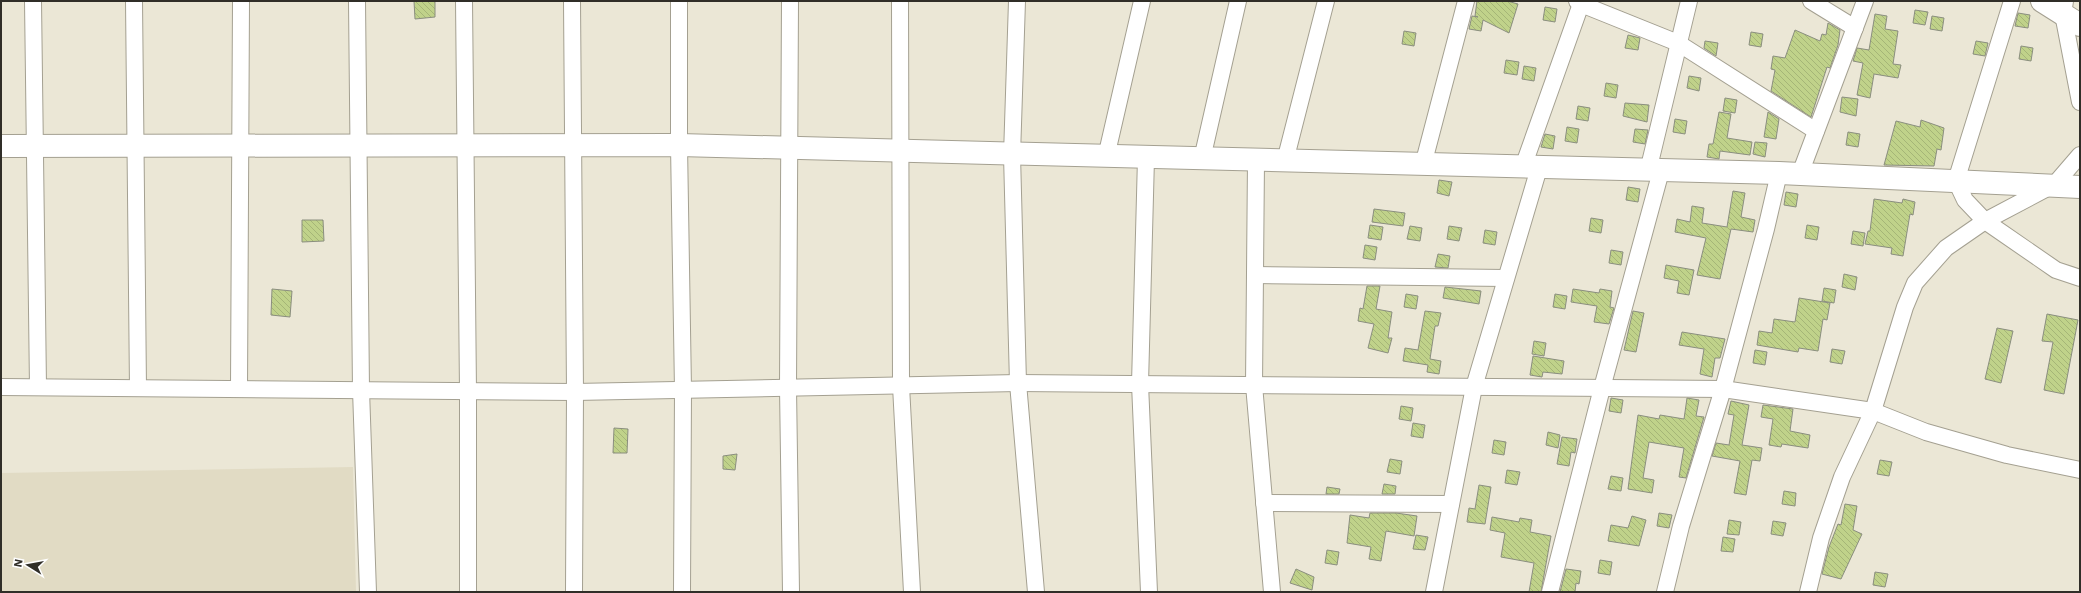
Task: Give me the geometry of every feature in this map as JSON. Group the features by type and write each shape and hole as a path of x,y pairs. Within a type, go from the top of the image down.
{"street":[{"path":"33,1 38,387"},
{"path":"134,1 138,388"},
{"path":"238,389 241,1"},
{"path":"357,1 361,390 368,592"},
{"path":"464,1 468,391 468,592"},
{"path":"572,1 575,392 574,592"},
{"path":"679,1 679,146 684,390 682,592"},
{"path":"790,1 788,388 791,592"},
{"path":"900,1 901,386 912,592"},
{"path":"1017,1 1012,155 1018,383 1036,592"},
{"path":"1106,157 1142,1"},
{"path":"1202,159 1238,1"},
{"path":"1285,161 1326,1"},
{"path":"1423,165 1466,1"},
{"path":"1550,592 1655,171 1678,43 1689,1"},
{"path":"1811,1 1855,28"},
{"path":"1665,592 1681,526 1723,389 1766,229 1789,174 1816,131 1865,1"},
{"path":"2012,1 1956,181 1965,200 1985,221 2056,270 2080,278"},
{"path":"2042,1 2070,13 2080,102"},
{"path":"1434,592 1474,387 1506,278 1532,167 1580,2 1678,43 1816,131"},
{"path":"1,146 679,146 789,148 1012,155 1789,174 2056,184 2080,187"},
{"path":"1808,592 1821,538 1842,477 1873,411 1905,307 1916,283 1946,248 1985,221 2056,184 2080,155"},
{"path":"1146,158 1140,384 1149,592"},
{"path":"1256,161 1254,386 1272,592"},
{"path":"1255,275 1506,278"},
{"path":"1,387 575,392 1018,383 1723,389 1873,411 1926,432 1970,445 2007,455 2080,470"},
{"path":"1264,503 1452,504"}],"shaded area":[{"path":"353,467 356,592 1,592 1,473"}],"building":[{"path":"414,1 435,1 435,17 415,19"},
{"path":"1477,1 1507,1 1518,4 1509,33 1483,20 1481,31 1469,29 1472,16 1478,17 1475,16"},
{"path":"1545,7 1557,9 1555,22 1543,20"},
{"path":"1915,10 1928,12 1925,25 1913,23"},
{"path":"2018,13 2030,15 2028,28 2015,26"},
{"path":"1875,14 1887,16 1885,29 1898,31 1893,64 1901,65 1898,78 1874,74 1870,98 1857,95 1863,63 1853,61 1857,48 1869,50"},
{"path":"1932,16 1944,18 1942,31 1930,29"},
{"path":"1828,23 1840,30 1838,45 1830,68 1827,67 1811,117 1771,91 1775,70 1771,69 1773,56 1785,58 1795,30 1820,41 1822,34 1826,35"},
{"path":"1404,31 1416,33 1414,46 1402,44"},
{"path":"1751,32 1763,34 1761,47 1749,45"},
{"path":"1628,35 1640,38 1638,50 1625,48"},
{"path":"1705,41 1718,43 1716,56 1704,48"},
{"path":"1976,41 1988,43 1985,56 1973,54"},
{"path":"2021,46 2033,48 2031,61 2019,59"},
{"path":"1506,60 1519,62 1517,75 1504,73"},
{"path":"1524,66 1536,68 1534,81 1522,79"},
{"path":"1689,76 1701,78 1699,91 1687,88"},
{"path":"1606,83 1618,85 1616,98 1604,96"},
{"path":"1842,97 1858,99 1856,116 1840,112"},
{"path":"1725,98 1737,100 1735,113 1723,111"},
{"path":"1625,103 1649,105 1647,122 1623,116"},
{"path":"1578,106 1590,108 1588,121 1576,119"},
{"path":"1719,112 1731,114 1727,138 1752,142 1750,155 1720,151 1719,159 1707,157 1709,144 1713,144"},
{"path":"1768,112 1779,119 1776,139 1764,137"},
{"path":"1675,119 1687,121 1685,134 1673,132"},
{"path":"1921,120 1944,128 1941,150 1937,149 1934,166 1884,165 1896,121 1920,127"},
{"path":"1567,127 1579,129 1577,143 1565,141"},
{"path":"1635,129 1648,130 1645,144 1633,142"},
{"path":"1848,132 1860,134 1858,147 1846,145"},
{"path":"1545,134 1555,136 1553,149 1541,147"},
{"path":"1755,142 1767,143 1765,157 1753,154"},
{"path":"1439,180 1452,182 1449,196 1437,193"},
{"path":"1628,187 1640,189 1638,202 1626,200"},
{"path":"1733,191 1745,193 1741,217 1755,220 1753,232 1731,229 1720,279 1697,275 1706,238 1675,232 1677,219 1690,222 1692,206 1704,208 1702,223 1727,227"},
{"path":"1786,192 1798,194 1796,207 1784,205"},
{"path":"1874,199 1902,203 1903,199 1915,202 1913,215 1910,214 1903,256 1891,254 1892,248 1865,244 1868,231 1870,231"},
{"path":"1374,209 1405,213 1403,226 1372,222"},
{"path":"1591,218 1603,220 1601,233 1589,231"},
{"path":"302,220 323,220 324,241 302,242"},
{"path":"1370,225 1383,227 1381,240 1368,238"},
{"path":"1807,225 1819,227 1817,240 1805,238"},
{"path":"1410,226 1422,228 1420,241 1407,239"},
{"path":"1449,226 1462,228 1459,241 1447,239"},
{"path":"1485,230 1497,232 1495,245 1483,243"},
{"path":"1853,231 1865,233 1863,246 1851,244"},
{"path":"1365,245 1377,247 1375,260 1363,258"},
{"path":"1611,250 1623,252 1621,265 1609,263"},
{"path":"1438,254 1450,256 1448,268 1435,267"},
{"path":"1666,265 1694,270 1689,295 1677,293 1679,281 1664,278"},
{"path":"1844,274 1857,277 1855,290 1842,287"},
{"path":"1367,286 1380,286 1376,309 1392,312 1388,338 1392,338 1388,353 1368,348 1374,324 1358,321 1360,308 1363,309"},
{"path":"1445,287 1481,291 1479,304 1443,298"},
{"path":"1824,288 1836,290 1834,303 1822,301"},
{"path":"272,289 292,291 290,317 271,315"},
{"path":"1573,289 1599,293 1600,289 1612,291 1610,307 1614,308 1609,324 1594,322 1597,306 1571,302"},
{"path":"1406,294 1418,296 1416,309 1404,307"},
{"path":"1555,294 1567,296 1565,309 1553,307"},
{"path":"1799,298 1830,303 1827,320 1823,319 1818,351 1799,348 1798,352 1757,345 1759,331 1772,333 1774,319 1795,322"},
{"path":"1425,311 1441,313 1438,326 1435,326 1430,359 1441,361 1439,374 1427,372 1428,365 1403,361 1405,348 1418,350"},
{"path":"1633,311 1644,313 1636,352 1624,350"},
{"path":"2047,314 2078,320 2064,394 2044,390 2053,342 2042,341"},
{"path":"1997,328 2013,331 2001,383 1985,379"},
{"path":"1682,332 1725,339 1720,358 1715,358 1712,377 1700,374 1704,349 1679,345"},
{"path":"1534,341 1546,343 1544,356 1532,354"},
{"path":"1832,349 1845,351 1842,364 1830,362"},
{"path":"1755,350 1767,352 1765,365 1753,363"},
{"path":"1533,356 1564,361 1562,374 1543,372 1542,377 1530,375"},
{"path":"1611,398 1623,400 1621,413 1609,411"},
{"path":"1687,398 1699,400 1696,416 1704,417 1686,478 1679,477 1684,448 1649,442 1643,478 1654,480 1652,493 1628,489 1638,415 1659,419 1660,415 1684,419"},
{"path":"1731,401 1749,405 1742,445 1762,448 1760,461 1752,460 1746,495 1734,493 1740,461 1712,456 1716,443 1729,445 1734,415 1728,414"},
{"path":"1763,405 1793,409 1790,431 1810,435 1808,448 1782,444 1781,447 1769,445 1773,419 1761,417"},
{"path":"1401,406 1413,408 1411,421 1399,419"},
{"path":"1413,423 1425,425 1423,438 1411,436"},
{"path":"614,428 628,429 627,453 613,453"},
{"path":"1548,432 1560,435 1558,448 1546,445"},
{"path":"1562,437 1577,439 1575,453 1571,452 1569,466 1557,464"},
{"path":"1494,440 1506,442 1504,455 1492,453"},
{"path":"737,454 735,470 723,469 723,456"},
{"path":"1390,459 1402,461 1400,474 1387,472"},
{"path":"1880,460 1892,462 1889,476 1877,474"},
{"path":"1507,470 1520,472 1517,485 1505,483"},
{"path":"1611,476 1623,478 1621,491 1608,489"},
{"path":"1384,484 1396,486 1395,494 1382,494"},
{"path":"1479,485 1491,487 1485,524 1467,522 1469,508 1475,509"},
{"path":"1327,487 1340,489 1339,494 1326,494"},
{"path":"1784,491 1796,493 1795,506 1782,504"},
{"path":"1845,504 1857,506 1853,530 1862,534 1841,579 1822,574 1829,547 1838,524 1841,525"},
{"path":"1370,513 1396,513 1417,516 1414,536 1386,531 1381,561 1369,559 1371,547 1347,543 1350,515 1369,518"},
{"path":"1659,513 1672,515 1669,528 1657,526"},
{"path":"1632,516 1646,520 1639,546 1608,541 1611,525 1628,528"},
{"path":"1492,517 1519,522 1520,518 1532,520 1530,532 1551,536 1541,592 1529,592 1534,563 1501,557 1505,533 1490,530"},
{"path":"1729,520 1741,522 1739,535 1727,534"},
{"path":"1773,521 1786,523 1783,536 1771,534"},
{"path":"1416,535 1428,537 1425,550 1413,549"},
{"path":"1723,537 1735,539 1733,552 1721,551"},
{"path":"1327,550 1339,552 1337,565 1325,563"},
{"path":"1600,560 1612,562 1610,575 1598,573"},
{"path":"1296,569 1314,577 1312,590 1290,583"},
{"path":"1566,569 1581,571 1579,584 1576,583 1575,592 1560,592"},
{"path":"1875,572 1888,574 1885,587 1873,585"}]}
